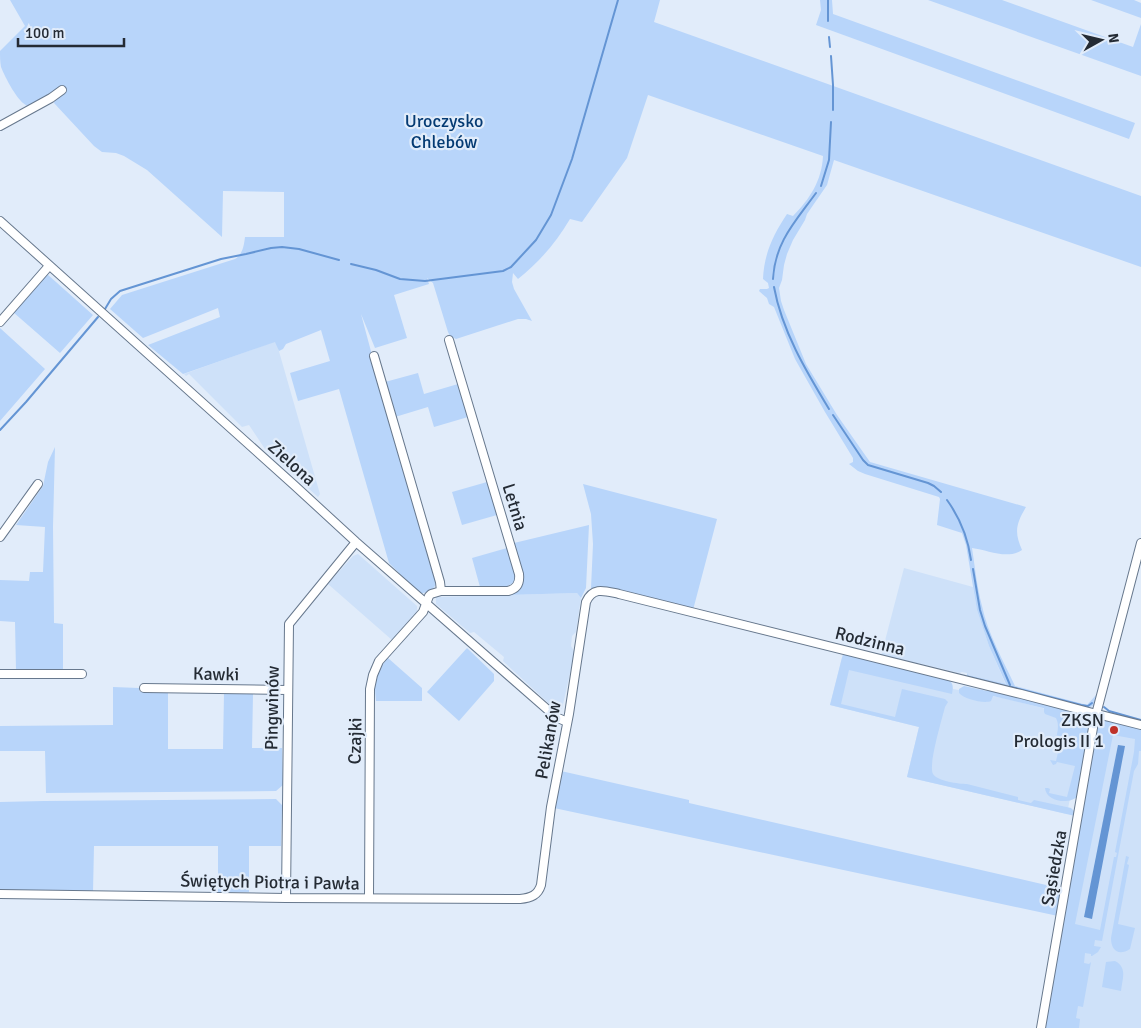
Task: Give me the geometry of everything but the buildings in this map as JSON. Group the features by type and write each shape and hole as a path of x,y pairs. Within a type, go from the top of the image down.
{"street":[{"path":"0,126 62,90"},
{"name":"Zielona","path":"0,222 426,604 556,718 567,722"},
{"path":"0,322 49,266"},
{"name":"Letnia","path":"440,592 508,591 513,590 520,578 450,340"},
{"path":"374,356 440,582 440,592 431,594 426,604"},
{"path":"0,537 38,484"},
{"name":"Pingwinów","path":"286,898 289,624 356,542"},
{"name":"Sąsiedzka","path":"1041,1028 1096,714 1141,543"},
{"name":"Rodzinna","path":"591,594 597,591 619,594 1141,725"},
{"name":"Pelikanów","path":"538,893 541,885 551,807 586,605 591,594"},
{"name":"Czajki","path":"369,898 370,690 373,675 379,661 423,612 426,604"},
{"path":"0,674 82,674"},
{"name":"Kawki","path":"144,688 287,690"},
{"name":"Świętych Piotra i Pawła","path":"0,894 525,899 538,893"}],"shaded area":[{"path":"276,341 320,494 318,497 265,449 249,425 242,427 189,374 186,376 184,374"},
{"path":"358,554 417,606 417,611 392,640 328,584 353,556"},
{"path":"904,568 973,587 977,610 989,646 1006,685 968,675 967,673 959,673 918,663 918,665 881,656"},
{"path":"577,593 581,598 576,632 572,636 573,660 562,709 557,711 503,661 504,657 474,632 470,633 436,604 436,597"},
{"path":"842,657 949,684 953,689 1003,698 1085,719 1067,814 907,777 919,727 830,705"},
{"path":"1121,729 1141,734 1141,1028 1051,1028 1112,731 1120,733"}],"green space":[{"name":"Uroczysko Chlebów","path":"10,0 660,0 654,22 1141,196 1141,267 834,160 827,185 807,214 793,240 787,254 779,288 784,310 806,364 837,415 870,462 1026,507 1017,528 1022,550 1010,554 997,554 972,548 979,592 988,627 1015,686 1087,705 1096,695 1097,698 1094,705 1089,708 976,680 967,676 967,673 968,675 1006,684 989,646 977,610 966,545 962,533 937,525 939,497 865,474 849,464 853,462 853,458 795,359 774,307 769,304 767,298 759,291 760,289 769,288 768,283 763,279 764,270 767,253 777,230 787,214 793,216 810,196 818,181 823,156 648,95 627,158 582,222 570,219 553,244 533,265 518,279 513,273 512,282 514,289 532,321 518,319 456,339 450,336 448,332 433,283 427,278 429,284 394,295 407,338 375,348 361,314 399,456 436,580 432,590 419,593 389,563 339,389 298,401 290,373 330,361 321,330 286,344 279,351 275,342 183,374 148,345 220,317 218,308 143,338 110,309 122,295 235,259 244,246 245,237 284,237 284,192 223,191 222,237 147,170 124,156 116,153 102,152 94,146 54,103 59,88 28,106 24,104 12,89 1,67 0,51 25,26"},
{"path":"820,0 832,0 833,14 1135,123 1129,139 816,25 821,10"},
{"path":"928,0 1002,0 1133,47 1141,24 1141,76"},
{"path":"1091,0 1134,0 1141,3 1141,18"},
{"path":"47,274 93,315 60,353 13,312"},
{"path":"0,328 45,369 0,421"},
{"path":"418,373 424,394 458,384 468,417 434,427 428,407 395,417 385,382"},
{"path":"55,447 53,527 54,623 63,624 63,670 16,670 15,622 0,621 0,580 29,581 30,572 43,572 45,527 16,525 43,486 48,462"},
{"path":"487,482 497,515 462,525 452,492"},
{"path":"583,484 717,519 693,610 605,589 591,588 593,544 591,514"},
{"path":"589,525 586,588 581,598 577,593 508,595 522,571 514,543"},
{"path":"507,548 515,575 514,582 502,587 480,587 472,558"},
{"path":"467,648 494,674 494,681 459,721 427,692"},
{"path":"843,654 948,679 951,682 953,687 952,694 849,670 841,704 895,717 902,689 945,699 948,702 941,721 932,761 933,774 939,779 1018,797 1018,800 1031,803 1034,800 1071,808 1075,812 1075,816 907,777 919,727 830,705"},
{"path":"388,658 422,688 422,701 376,701 377,673"},
{"path":"964,686 987,691 998,691 1088,716 1091,722 1078,796 1070,801 1059,801 1046,793 1045,788 1048,788 1050,789 1049,793 1067,797 1075,766 1057,762 1053,765 1050,760 1056,761 1060,744 1055,742 1058,727 1056,718 1045,714 1044,708 993,696 991,701 988,702 969,699 959,693 959,689"},
{"path":"113,687 139,688 140,692 168,693 168,749 223,749 224,693 253,694 252,748 282,748 283,785 276,791 46,793 45,751 0,751 0,726 113,725"},
{"path":"1105,719 1141,728 1141,751 1139,751 1138,764 1134,771 1102,941 1095,940 1094,946 1101,947 1092,956 1085,953 1084,963 1089,964 1091,962 1083,1007 1078,1006 1076,1018 1080,1019 1079,1028 1045,1028 1098,724 1101,720","holes":["1113,735 1135,739 1115,852 1117,853 1116,857 1114,857 1100,930 1075,924"]},
{"path":"561,771 689,800 689,803 1059,888 1062,892 1058,916 554,808"},
{"path":"276,799 282,805 281,846 249,846 249,892 218,892 218,846 94,846 93,892 0,891 0,802"},
{"path":"1126,856 1129,857 1127,864 1129,865 1118,924 1135,928 1130,949 1119,952 1112,946 1111,938"},
{"path":"1115,961 1123,970 1121,991 1102,987 1106,962"}],"water":[{"path":"1118,745 1125,746 1092,919 1084,917"}],"waterway":[{"path":"351,264 376,270 400,279 425,281 503,271 511,267 536,240 551,215 572,159 618,0"},
{"path":"828,0 828,21"},
{"path":"829,37 830,47"},
{"path":"831,56 833,110"},
{"path":"821,186 829,160 831,122"},
{"path":"773,279 782,243 816,193"},
{"path":"105,309 111,299 120,291 221,259 271,248 299,249 339,260"},
{"path":"774,287 789,335 829,409"},
{"path":"0,430 98,317"},
{"path":"833,415 868,465 928,483 941,492"},
{"path":"947,500 963,528 971,560"},
{"path":"973,569 980,610 985,626 1010,685"},
{"path":"1011,687 1081,705 1088,706 1092,703"},
{"path":"1104,707 1109,711 1141,720"}],"place":[{"name":"ZKSN Prologis II 1","path":"1114,730"}]}
